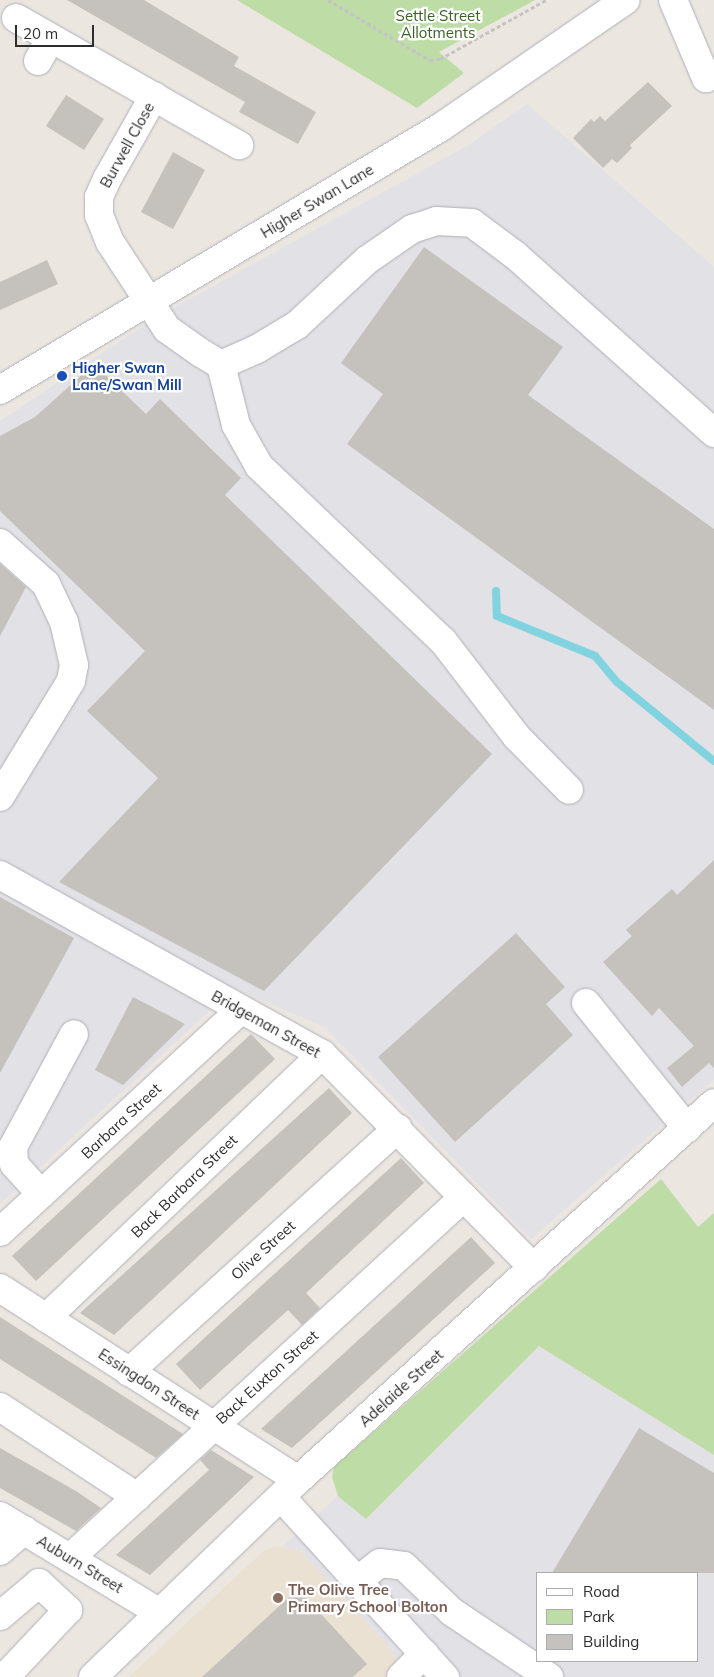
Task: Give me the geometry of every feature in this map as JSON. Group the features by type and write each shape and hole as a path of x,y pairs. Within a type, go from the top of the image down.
{"street":[{"name":"Higher Swan Lane","path":"0,390 440,127 626,0"},
{"path":"673,0 706,78 714,74"},
{"name":"Burwell Close","path":"16,18 239,145"},
{"path":"38,61 51,38"},
{"name":"Burwell Close","path":"154,96 99,197 104,230 147,301 167,329 221,365"},
{"path":"569,790 517,737 443,641 259,466 236,425 221,365 297,325 368,260 412,229 436,221 472,223 514,255 714,432"},
{"path":"0,543 46,584 64,622 74,665 71,681 0,797"},
{"name":"Bridgeman Street","path":"0,875 322,1054 398,1128 534,1268"},
{"path":"586,1003 687,1128"},
{"name":"Barbara Street","path":"0,1232 242,1010"},
{"path":"41,1194 14,1164 13,1147 74,1034"},
{"name":"Back Barbara Street","path":"46,1318 322,1054"},
{"name":"Adelaide Street","path":"93,1677 290,1489 714,1103"},
{"name":"Olive Street","path":"129,1372 398,1128"},
{"name":"Back Euxton Street","path":"53,1595 75,1560 137,1497 464,1197"},
{"name":"Essingdon Street","path":"0,1288 214,1426 290,1489 357,1581 445,1677"},
{"path":"0,1407 137,1497"},
{"name":"Auburn Street","path":"0,1516 160,1613"},
{"path":"0,1551 24,1530"},
{"path":"357,1581 380,1563 404,1566 452,1612 549,1677"},
{"path":"0,1616 32,1586 39,1583 66,1605 69,1614 6,1676"},
{"path":"401,1677 424,1654"}],"path":[{"path":"328,0 430,60 546,0"}],"shaded area":[{"path":"527,104 714,267 714,1079 531,1239 326,1028 234,988 0,1204 0,421 150,321 467,146"},
{"path":"539,1346 714,1455 714,1677 407,1677 386,1644 300,1551 282,1547 338,1496 367,1519"},
{"name":"The Olive Tree Primary School Bolton","path":"274,1546 300,1551 386,1644 407,1677 129,1677 261,1553"}],"green space":[{"name":"Settle Street Allotments","path":"237,0 535,0 439,52 464,73 417,108"},
{"path":"661,1179 698,1227 714,1213 714,1455 539,1346 366,1519 338,1496 332,1477 334,1467"}],"building":[{"path":"67,0 144,0 239,57 234,66 316,112 298,144 239,112 245,102"},
{"path":"648,82 672,106 630,145 632,148 617,163 612,159 603,168 573,138 591,119 594,122 600,116 605,121"},
{"path":"66,95 104,119 84,150 46,126"},
{"path":"173,152 205,170 173,229 141,212"},
{"path":"424,247 563,347 528,395 714,529 714,710 347,444 383,394 341,363"},
{"path":"47,260 58,284 0,310 0,282"},
{"path":"94,364 146,414 160,399 241,478 225,495 492,754 264,991 59,882 158,778 87,711 145,651 0,511 0,436 35,417"},
{"path":"0,564 26,587 0,636"},
{"path":"714,860 714,1068 709,1063 682,1087 667,1068 694,1046 659,1008 652,1016 603,962 632,936 626,930 672,889 677,895"},
{"path":"0,897 74,938 0,1073"},
{"path":"516,933 565,987 546,1004 573,1035 455,1142 378,1057"},
{"path":"133,997 185,1024 123,1085 95,1070"},
{"path":"251,1034 275,1059 36,1281 12,1256"},
{"path":"329,1088 352,1113 114,1335 80,1313"},
{"path":"401,1158 424,1183 306,1293 320,1308 302,1325 288,1310 200,1390 176,1364"},
{"path":"471,1237 495,1263 365,1382 292,1448 261,1429"},
{"path":"0,1317 183,1434 156,1458 0,1359"},
{"path":"639,1428 714,1473 714,1573 553,1572"},
{"path":"0,1448 76,1491 101,1508 76,1531 0,1488"},
{"path":"211,1450 254,1477 150,1575 116,1555 209,1470 200,1460"},
{"path":"298,1589 367,1664 353,1677 202,1677"}],"waterway":[{"path":"496,591 497,616 595,656 617,682 714,761"}],"place":[{"name":"Higher Swan Lane/Swan Mill","path":"62,376"},
{"name":"The Olive Tree Primary School Bolton","path":"278,1598"}]}
